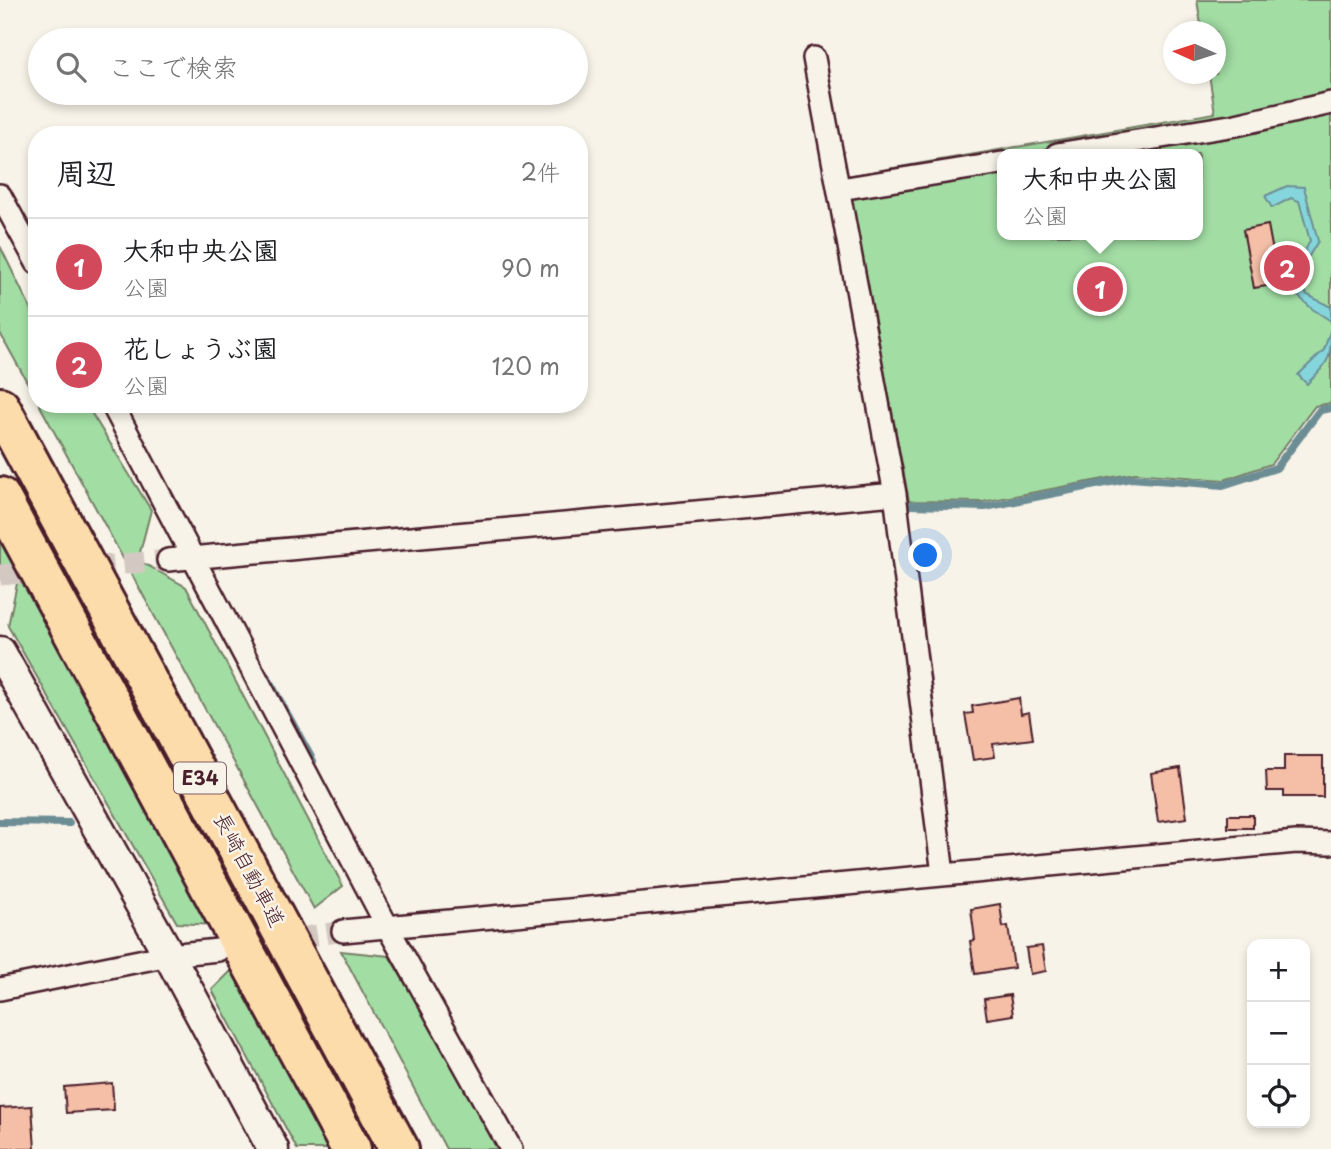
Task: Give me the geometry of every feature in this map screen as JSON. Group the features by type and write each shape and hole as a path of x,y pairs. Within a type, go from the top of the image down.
{"highway":[{"name":"長崎自動車道","path":"0,407 400,1149"},
{"name":"長崎自動車道","path":"0,497 351,1149"}],"street":[{"path":"814,58 895,494 943,874"},
{"path":"1088,149 1236,125 1331,103"},
{"path":"840,189 997,164"},
{"path":"0,195 28,247"},
{"path":"117,413 387,926 511,1149"},
{"path":"168,560 895,494"},
{"path":"0,652 274,1149"},
{"path":"343,931 1296,842 1331,843"},
{"path":"0,989 169,955 218,950"}],"green space":[{"path":"1197,0 1331,0 1331,403 1315,406 1271,464 1224,480 1135,473 983,502 909,501 847,176 997,150 997,240 1203,240 1203,149 1005,149 1215,113 1211,84 1226,84 1226,21 1200,21"},
{"path":"0,246 28,304 28,384 0,333"},
{"path":"44,413 92,413 151,510 138,560 186,587 343,886 314,909"},
{"path":"0,533 213,925 177,923 8,626 19,574 0,565"},
{"path":"341,951 389,956 503,1149 446,1149"},
{"path":"238,964 338,1149 297,1149 212,990"}],"water":[{"path":"1287,186 1304,187 1318,241 1303,266 1306,294 1331,307 1331,321 1295,293 1297,266 1310,241 1299,201 1291,198 1272,208 1265,196"},
{"path":"1331,328 1328,359 1307,384 1298,375 1324,350"}],"building":[{"path":"1268,225 1279,284 1254,288 1243,230"},
{"path":"1019,698 1021,714 1029,712 1033,739 993,744 995,757 973,760 965,714 973,713 972,706"},
{"path":"1284,756 1323,756 1323,797 1284,797 1284,791 1267,791 1266,771 1284,771"},
{"path":"1180,768 1187,818 1158,822 1151,773"},
{"path":"1228,815 1253,815 1253,828 1228,828"},
{"path":"1000,904 1003,927 1008,926 1014,968 975,974 970,941 975,940 971,909"},
{"path":"1042,946 1046,971 1030,974 1026,948"},
{"path":"1010,995 1013,1015 987,1019 984,999"},
{"path":"112,1083 114,1110 66,1113 64,1087"},
{"path":"32,1106 35,1149 0,1149 0,1108"}],"waterway":[{"path":"911,505 985,507 1131,478 1223,485 1276,468 1320,410 1331,408"},
{"path":"267,677 313,761"},
{"path":"0,822 69,823"}],"tunnel":[{"path":"0,575 168,560"},
{"path":"235,948 343,931"}],"place":[{"name":"花しょうぶ園","path":"1287,268"},
{"name":"大和中央公園","path":"1100,289"}]}
